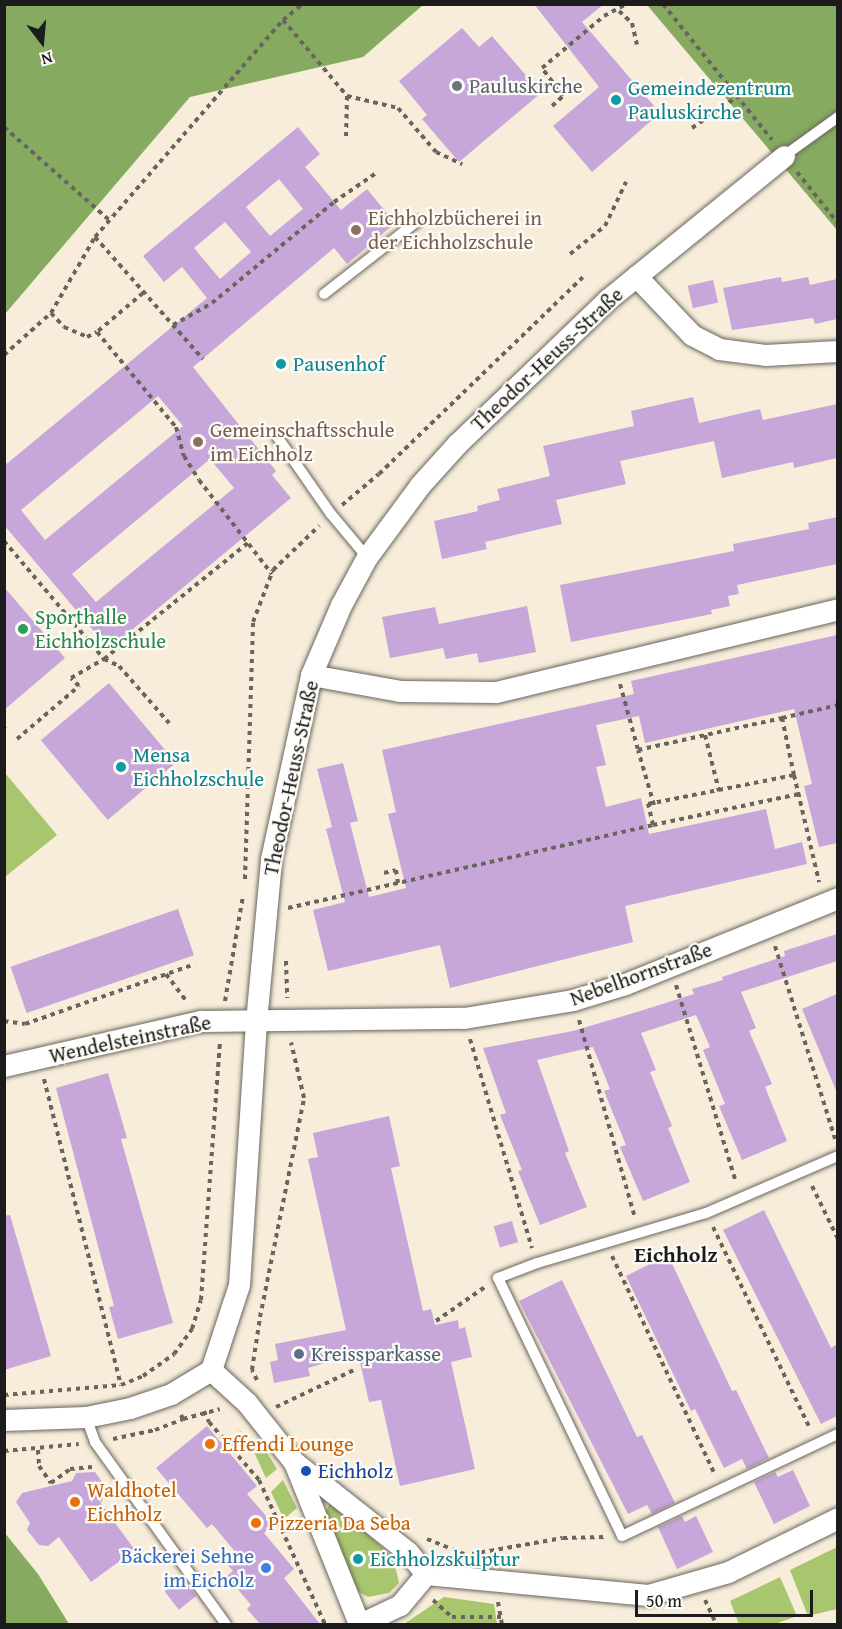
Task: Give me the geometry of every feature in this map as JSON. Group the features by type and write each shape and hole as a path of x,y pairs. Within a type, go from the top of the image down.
{"street":[{"name":"Theodor-Heuss-Straße","path":"211,1370 239,1285 246,1221 256,1022 272,859 311,675 341,605 367,557 420,485 457,444 533,367 636,276 784,156"},
{"path":"636,276 692,335 718,349 765,355 837,351"},
{"path":"311,675 400,691 496,692 837,609"},
{"name":"Nebelhornstraße","path":"256,1022 289,1031 464,1018 573,1000 671,967 831,901"},
{"name":"Wendelsteinstraße","path":"4,1066 201,1021 256,1022"},
{"path":"4,1420 86,1417 130,1408 171,1394 211,1370 247,1403 294,1462 408,1552 426,1574 634,1596 702,1582 837,1518"},
{"path":"294,1462 359,1624 400,1605 426,1574"}],"lane":[{"path":"784,156 837,117"},
{"path":"324,294 416,222"},
{"path":"276,435 331,514 367,557"},
{"path":"837,1156 741,1200 706,1213 537,1263 498,1278 622,1536 837,1434"},
{"path":"86,1417 95,1442 226,1624"}],"path":[{"path":"4,355 51,313 95,237 283,20 303,4"},
{"path":"552,106 563,96 542,68 604,15 619,11 627,4"},
{"path":"663,4 837,223"},
{"path":"619,11 632,23 637,44"},
{"path":"283,20 347,96 398,108 436,152 462,165"},
{"path":"346,136 347,96"},
{"path":"692,128 738,96"},
{"path":"4,127 109,220"},
{"path":"173,325 212,303 334,202 376,173"},
{"path":"570,254 605,226 626,182"},
{"path":"95,237 202,359"},
{"path":"51,313 64,327 87,337 97,332 143,293"},
{"path":"97,332 176,427 184,456 199,480 272,574"},
{"path":"4,541 104,659 119,666 169,723"},
{"path":"17,739 79,686 71,678 104,659 248,543"},
{"path":"4,551 10,547"},
{"path":"615,662 654,804"},
{"path":"638,750 837,705"},
{"path":"782,718 799,794 831,901"},
{"path":"705,735 719,791"},
{"path":"653,825 648,804 794,775"},
{"path":"286,897 284,909 799,794"},
{"path":"384,873 396,870 399,883"},
{"path":"769,926 837,1149"},
{"path":"262,1389 252,1370 304,1098 289,1031 286,954"},
{"path":"4,1021 25,1024 195,964"},
{"path":"671,967 741,1200"},
{"path":"166,974 201,1021"},
{"path":"573,1000 639,1233"},
{"path":"464,1018 537,1263"},
{"path":"38,1058 121,1385"},
{"path":"805,1172 837,1239"},
{"path":"706,1213 817,1444"},
{"path":"606,1242 722,1489"},
{"path":"436,1321 498,1278"},
{"path":"4,1395 121,1385 159,1366"},
{"path":"273,1408 356,1369"},
{"path":"267,1399 280,1417"},
{"path":"204,1411 231,1448 259,1480 326,1624"},
{"path":"183,1419 204,1411 225,1411"},
{"path":"231,1448 240,1435 236,1421"},
{"path":"4,1451 38,1450 95,1442"},
{"path":"38,1450 39,1466 51,1483 70,1469 112,1465"},
{"path":"420,1536 466,1554 486,1554 563,1538 622,1536"},
{"path":"702,1582 706,1595 703,1604 716,1624"},
{"path":"432,1598 452,1617 501,1617"}],"green space":[{"path":"5,4 423,5 363,57 190,97 5,314"},
{"path":"647,5 837,5 837,230"},
{"path":"5,773 57,835 4,877"},
{"path":"261,1443 277,1469 266,1478 253,1450"},
{"path":"283,1480 297,1508 284,1519 271,1492"},
{"path":"331,1501 393,1557 399,1583 389,1593 368,1597 352,1588 325,1513"},
{"path":"4,1532 38,1574 69,1624 5,1624"},
{"path":"837,1547 837,1609 808,1616 790,1570"},
{"path":"780,1577 797,1616 775,1624 739,1624 730,1601"},
{"path":"444,1597 494,1604 497,1624 404,1624"}],"building":[{"name":"Gemeindezentrum Pauluskirche","path":"534,4 604,4 582,22 660,113 592,172 553,126 599,87"},
{"name":"Pauluskirche","path":"462,28 479,47 492,36 541,93 459,162 422,119 427,115 399,81"},
{"name":"Gemeinschaftsschule im Eichholz","path":"298,127 320,154 305,167 341,210 367,189 395,223 347,264 334,248 193,367 276,471 272,475 291,498 109,649 4,525 4,466 207,298 182,267 164,282 143,256","holes":["279,179 303,209 270,236 246,207","225,222 251,252 220,279 194,248","158,396 183,426 45,540 21,510","210,459 234,488 96,602 72,574"]},
{"path":"781,277 782,282 808,277 810,285 837,279 837,319 815,324 813,318 732,330 723,288"},
{"path":"713,280 718,302 693,308 688,286"},
{"path":"693,397 699,423 760,409 763,420 837,404 837,458 794,468 793,462 722,478 714,441 620,461 626,484 556,500 562,524 485,542 487,549 442,559 434,521 478,511 477,506 500,500 497,489 550,476 543,446 634,426 631,411"},
{"path":"837,517 837,564 737,585 739,594 728,596 730,606 711,610 712,614 571,642 560,585 734,551 733,544 809,529 808,523"},
{"name":"Sporthalle Eichholzschule","path":"4,587 65,658 4,710"},
{"path":"527,606 536,652 479,663 477,653 446,659 443,648 390,658 382,617 435,607 439,624"},
{"path":"837,635 837,843 819,847 804,786 812,784 794,709 645,743 639,716 596,725 606,765 596,767 606,807 641,798 649,834 766,809 775,849 802,842 807,864 625,906 633,942 450,988 440,945 328,971 313,910 345,902 326,829 332,827 317,769 343,763 358,821 350,823 369,897 406,888 388,814 396,812 382,750 634,694 631,681"},
{"path":"109,683 176,763 108,820 41,740"},
{"path":"178,909 194,955 27,1013 11,967"},
{"path":"837,934 837,961 741,992 756,1028 749,1031 772,1084 765,1087 787,1141 742,1160 719,1106 725,1104 703,1050 710,1047 696,1015 641,1033 656,1070 650,1072 672,1126 668,1128 690,1182 643,1201 620,1147 626,1145 604,1091 610,1089 593,1047 537,1060 569,1151 565,1153 587,1207 540,1225 518,1171 522,1170 500,1115 506,1113 483,1048 573,1031 694,994 692,989 723,980 722,977 785,956 784,951"},
{"path":"837,994 837,1093 802,1009"},
{"path":"108,1073 127,1138 121,1139 173,1323 118,1339 109,1307 114,1306 56,1088"},
{"path":"389,1116 400,1166 391,1168 423,1311 431,1309 435,1325 458,1320 459,1329 465,1327 472,1357 451,1362 475,1469 400,1486 381,1400 369,1402 358,1353 308,1368 310,1376 274,1383 270,1362 278,1360 275,1344 346,1330 308,1159 318,1157 313,1133"},
{"path":"764,1210 831,1348 837,1344 837,1416 821,1424 723,1230"},
{"path":"10,1215 51,1356 4,1370 4,1216"},
{"path":"512,1221 518,1242 500,1247 494,1226"},
{"path":"668,1255 732,1391 736,1390 769,1458 747,1469 742,1459 724,1468 695,1409 691,1411 626,1276"},
{"path":"562,1280 637,1437 642,1435 675,1503 652,1514 647,1505 628,1514 519,1301"},
{"path":"207,1426 257,1486 247,1494 274,1525 264,1533 294,1569 284,1578 320,1624 260,1624 247,1609 251,1605 227,1576 233,1571 227,1564 238,1555 212,1524 207,1528 156,1468"},
{"path":"793,1470 810,1506 774,1524 754,1482 775,1472 778,1477"},
{"path":"95,1472 106,1488 101,1504 135,1550 91,1582 59,1537 48,1546 39,1545 27,1530 30,1523 16,1502 22,1493 72,1481 76,1473"},
{"path":"682,1516 685,1522 696,1516 713,1552 677,1569 658,1527"},
{"path":"182,1578 196,1596 179,1610 165,1592"}],"place":[{"name":"Pauluskirche","path":"457,86"},
{"name":"Gemeindezentrum Pauluskirche","path":"616,100"},
{"name":"Eichholzbücherei in der Eichholzschule","path":"356,230"},
{"name":"Pausenhof","path":"281,364"},
{"name":"Gemeinschaftsschule im Eichholz","path":"198,442"},
{"name":"Sporthalle Eichholzschule","path":"23,629"},
{"name":"Mensa Eichholzschule","path":"121,767"},
{"name":"Kreissparkasse","path":"299,1354"},
{"name":"Effendi Lounge","path":"210,1444"},
{"name":"Eichholz","path":"306,1471"},
{"name":"Waldhotel Eichholz","path":"75,1502"},
{"name":"Pizzeria Da Seba","path":"256,1523"},
{"name":"Eichholzskulptur","path":"358,1559"},
{"name":"Bäckerei Sehne im Eicholz","path":"266,1568"}],"district":[{"name":"Eichholz","path":"676,1255"}]}
